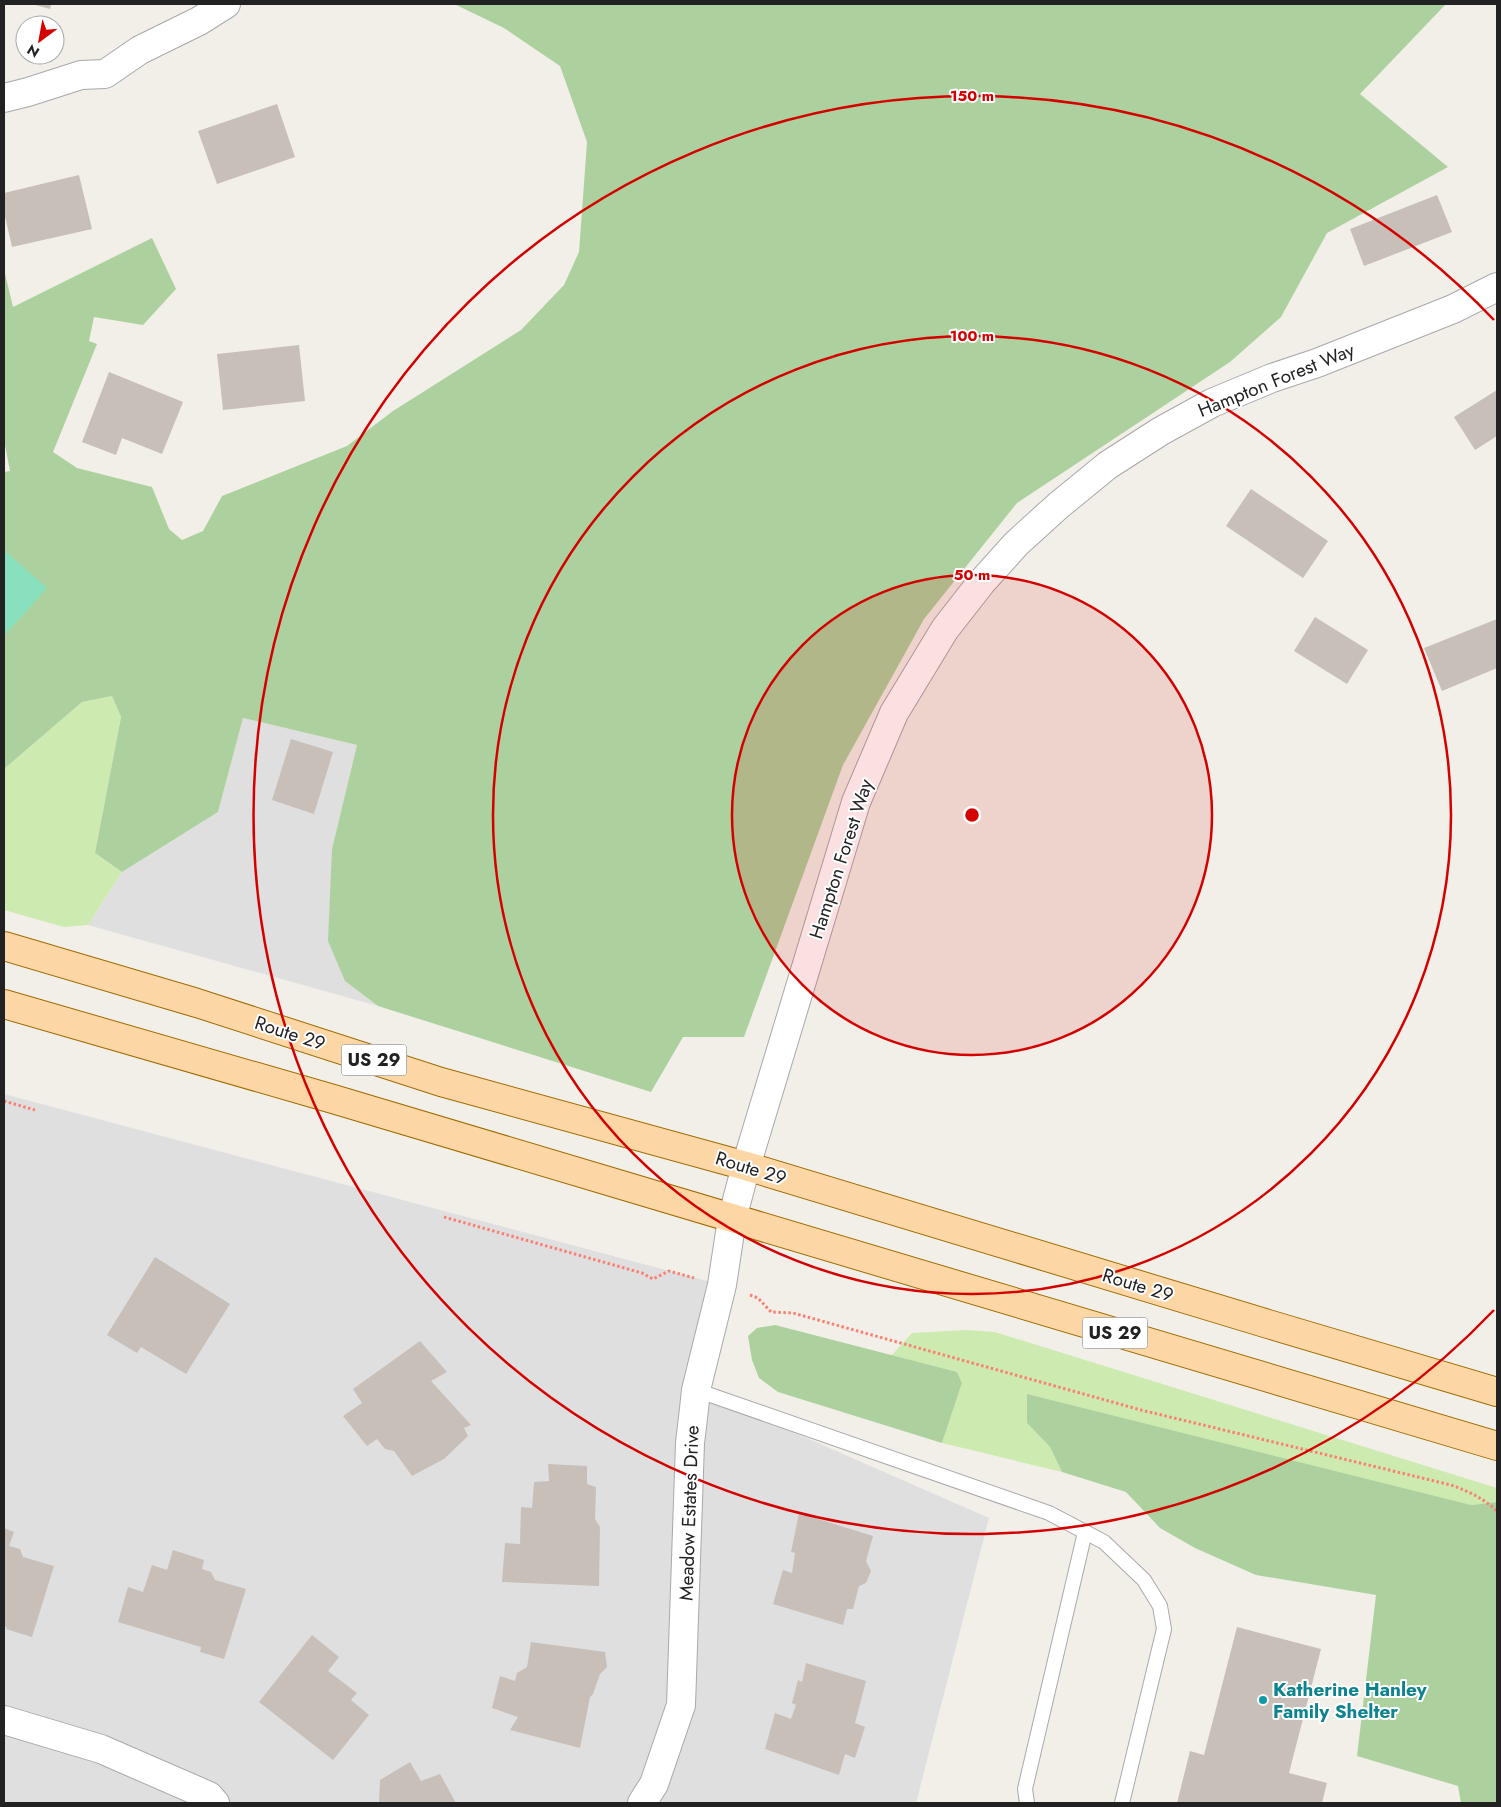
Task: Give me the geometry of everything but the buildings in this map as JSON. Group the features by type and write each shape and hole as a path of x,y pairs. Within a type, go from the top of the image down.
{"main road":[{"name":"Route 29","path":"4,946 197,1003 441,1082 746,1166 1497,1392"},
{"name":"US 29","path":"4,1004 333,1099 1497,1446"}],"street":[{"path":"4,98 81,74 105,74 194,12 226,4"},
{"name":"Hampton Forest Way","path":"732,1219 746,1166 856,802 894,713 946,629 980,583 1016,544 1059,505 1108,465 1161,431 1212,404 1263,382 1317,363 1435,316 1497,288"},
{"name":"Meadow Estates Drive","path":"642,1803 654,1784 682,1700 690,1443 696,1390 722,1285 732,1219"},
{"path":"4,1720 101,1749 208,1796 215,1803"}],"lane":[{"path":"696,1390 1049,1513 1104,1542 1144,1580 1160,1606 1164,1629 1122,1803"},
{"path":"1027,1803 1025,1789 1085,1532"}],"path":[{"path":"4,1101 35,1110"},
{"path":"444,1217 642,1273 653,1279 669,1271 722,1285 758,1298 771,1312 794,1313 1141,1410 1451,1485 1487,1501 1497,1511"}],"shaded area":[{"path":"243,718 357,745 332,849 345,981 378,1006 88,925 122,872 218,812"},
{"path":"4,1094 722,1285 697,1390 989,1518 916,1803 4,1803"}],"green space":[{"path":"454,4 1446,4 1360,94 1448,167 1327,233 1281,317 1230,362 1017,503 924,619 843,765 744,1037 683,1037 651,1092 378,1006 345,981 328,941 332,849 357,745 243,718 218,812 122,872 95,853 121,717 112,696 82,702 4,769 4,472 10,471 4,440 4,269 13,307 152,238 176,289 143,325 94,317 89,341 97,344 53,452 77,468 152,487 169,529 182,540 203,531 222,496 347,446 393,411 521,330 564,285 579,252 587,142 560,66 504,28"},
{"path":"4,550 47,588 4,636"},
{"path":"112,696 121,717 95,853 122,872 88,925 64,927 4,910 4,769 82,702"},
{"path":"775,1325 957,1372 962,1383 942,1443 778,1392 759,1378 752,1360 748,1336 757,1328"},
{"path":"966,1330 995,1332 1497,1488 1497,1502 1471,1505 1027,1423 1050,1447 1062,1472 942,1443 962,1383 957,1372 891,1356 912,1333"},
{"path":"1027,1394 1471,1505 1497,1502 1497,1803 1461,1803 1458,1786 1357,1756 1376,1595 1256,1575 1195,1548 1160,1528 1126,1492 1062,1472 1050,1447 1027,1423"}],"place":[{"name":"Katherine Hanley Family Shelter","path":"1263,1700"}]}
